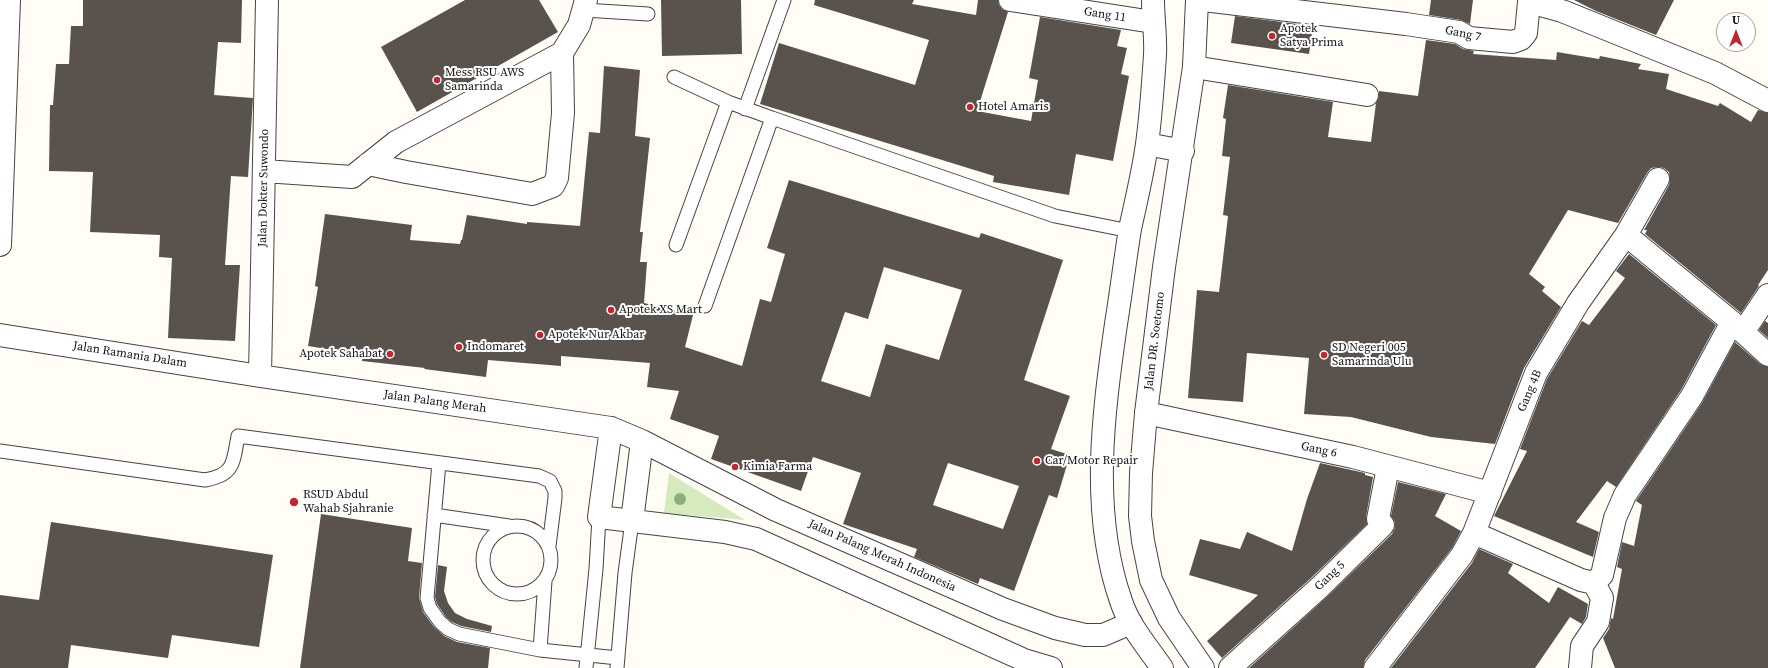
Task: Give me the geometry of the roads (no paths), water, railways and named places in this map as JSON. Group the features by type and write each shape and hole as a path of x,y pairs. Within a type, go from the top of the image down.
{"street":[{"path":"0,245 9,0"},
{"name":"Jalan Dokter Suwondo","path":"260,376 267,0"},
{"name":"Gang 11","path":"1010,0 1153,22"},
{"path":"1153,0 1155,53 1147,144 1130,231 1108,380 1102,456 1105,534 1108,557 1121,602 1130,623 1162,668"},
{"name":"Jalan DR. Soetomo","path":"1197,0 1194,67 1164,267 1146,413 1141,473 1140,516 1143,541 1151,580 1169,618 1203,668"},
{"name":"Gang 7","path":"1203,0 1406,24 1459,32 1469,38 1513,42 1521,39 1526,33 1529,2 1562,11 1666,53 1715,74 1768,101"},
{"path":"264,170 352,177 396,142 562,53 574,36 585,5"},
{"path":"368,164 532,194 553,186 558,178 563,113 562,53"},
{"path":"1194,67 1367,95"},
{"path":"1147,144 1182,151"},
{"name":"Gang 4B","path":"1375,668 1462,555 1474,533 1536,373 1578,304 1626,235 1658,179"},
{"path":"1626,235 1738,327 1768,355"},
{"path":"1594,583 1602,575 1615,518 1625,495 1738,327 1768,295"},
{"name":"Jalan Ramania Dalam","path":"0,335 260,376"},
{"name":"Jalan Palang Merah","path":"260,376 611,428 642,441"},
{"name":"Gang 6","path":"1146,413 1345,456 1490,493"},
{"path":"611,428 599,517 743,535 774,546 852,582 1022,664 1051,668"},
{"path":"632,521 642,441"},
{"name":"Jalan Palang Merah Indonesia","path":"642,441 776,510 1002,609 1055,628 1085,635 1103,635 1130,623"},
{"name":"Gang 5","path":"1230,668 1320,586 1383,524 1378,519 1388,467"},
{"path":"1474,533 1580,580 1594,583 1602,598 1598,622 1582,646 1580,668"},
{"path":"852,582 866,550"}],"lane":[{"path":"745,109 784,0"},
{"path":"585,5 648,14"},
{"path":"674,77 745,109 1055,216 1130,231"},
{"path":"676,245 728,102"},
{"path":"705,306 772,118"},
{"path":"0,451 205,480 217,478 227,473 233,466 238,436 539,476 550,481 555,491 549,546"},
{"path":"439,462 427,598 434,615 448,629 459,634 540,650 587,655 618,663 625,573 632,521"},
{"path":"434,515 510,526 522,525 533,529 543,536 549,546 552,558 551,570 545,581 536,589 525,593 513,594 502,591 492,583 486,574 483,562 484,550 490,539 499,531 510,526"},
{"path":"586,668 596,570 599,517"},
{"path":"540,650 545,581"}],"place":[{"name":"Apotek Satya Prima","path":"1272,36"},
{"name":"Mess RSU AWS Samarinda","path":"437,80"},
{"name":"Hotel Amaris","path":"970,107"},
{"name":"Apotek XS Mart","path":"611,310"},
{"name":"Apotek Nur Akbar","path":"540,335"},
{"name":"Indomaret","path":"459,347"},
{"name":"Apotek Sahabat","path":"390,354"},
{"name":"SD Negeri 005 Samarinda Ulu","path":"1324,355"},
{"name":"Car/Motor Repair","path":"1037,461"},
{"name":"Kimia Farma","path":"735,467"},
{"name":"RSUD Abdul Wahab Sjahranie","path":"294,502"}]}
